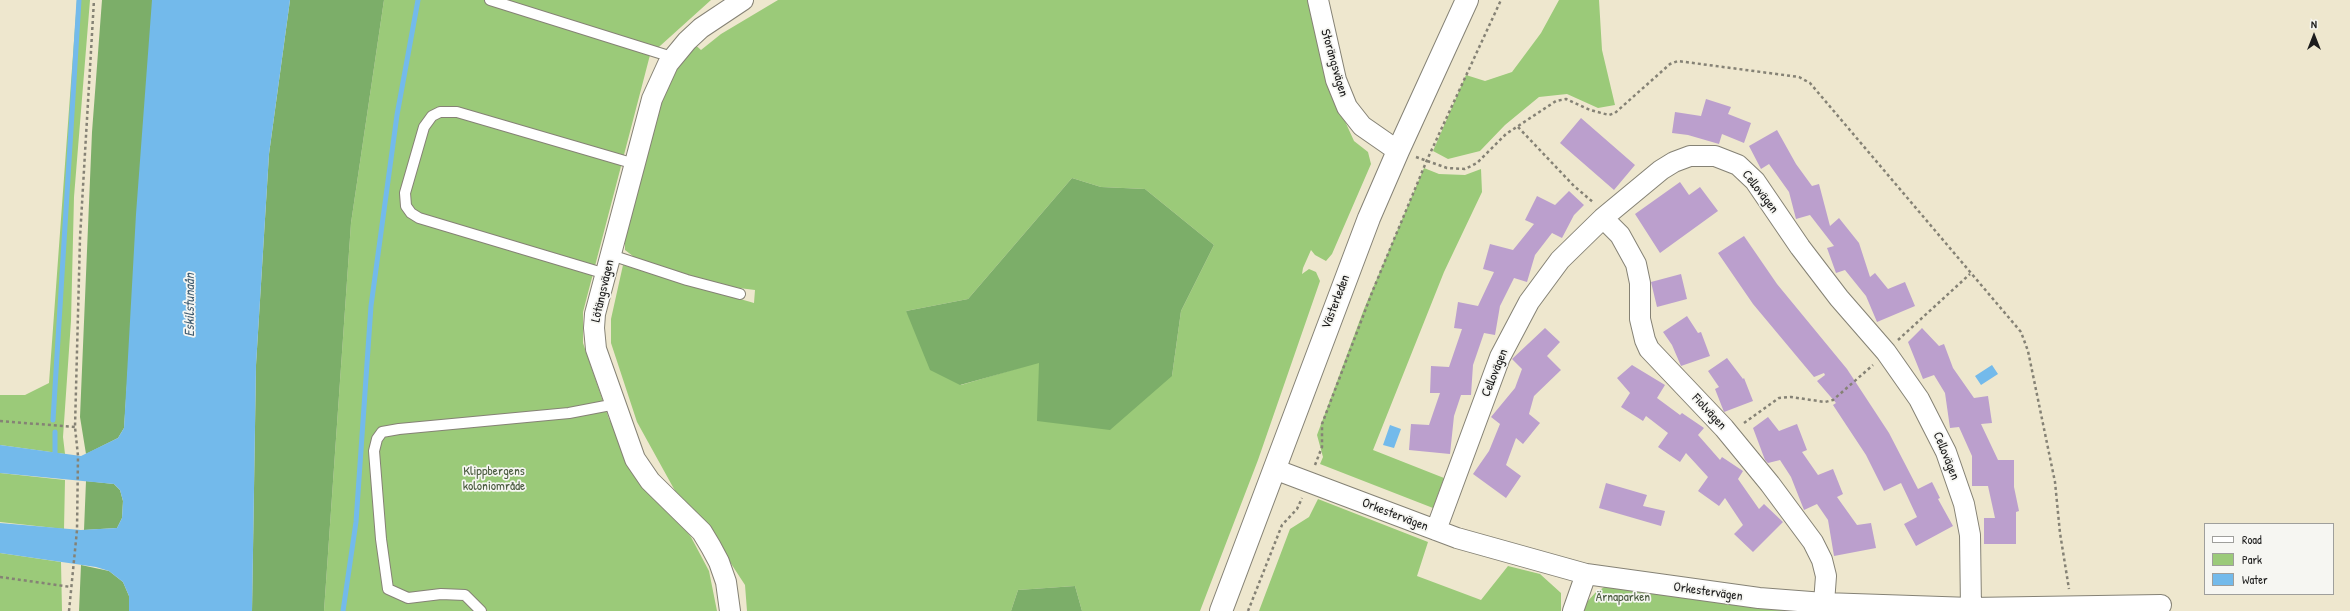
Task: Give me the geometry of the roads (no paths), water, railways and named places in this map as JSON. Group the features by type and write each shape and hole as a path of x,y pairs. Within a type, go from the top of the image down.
{"main road":[{"name":"Västerleden","path":"1221,611 1338,297 1398,150 1466,0"}],"street":[{"name":"Lötängsvägen","path":"729,611 726,582 719,562 702,532 641,471 616,404 595,340 595,314 652,99 672,58 701,28 743,0"},
{"name":"Storängsvägen","path":"1318,0 1336,80 1347,107 1362,126 1398,150"},
{"name":"Cellovägen","path":"1436,530 1490,382 1506,344 1529,302 1560,260 1603,218 1674,162 1703,155 1715,156 1731,162 1747,172 1755,181 1800,247 1908,381 1931,419 1955,476 1970,535 1971,608"},
{"name":"Fiolvägen","path":"1603,218 1620,235 1636,264 1640,283 1640,319 1645,340 1649,349 1730,435 1770,484 1819,552 1826,576 1824,603"},
{"name":"Orkestervägen","path":"1274,469 1314,476 1457,538 1586,574 1759,598 1824,603 1971,608 2078,606 2134,609 2161,605"},
{"path":"1573,611 1586,574"}],"lane":[{"path":"490,0 672,58"},
{"path":"606,274 419,218 411,213 406,206 405,193 424,127 432,116 440,112 457,112 635,164"},
{"path":"611,255 687,280 740,294"},
{"path":"481,611 465,595 441,594 408,598 388,589 381,539 375,473 374,451 376,439 382,432 399,429 569,413 616,404"}],"water":[{"name":"Eskilstunaån","path":"152,0 290,0 269,154 256,365 252,611 129,611 129,596 123,582 109,571 96,567 0,553 0,523 81,530 117,528 122,518 123,501 120,490 114,484 0,473 0,445 81,456 118,438 124,428 136,214"},
{"path":"1992,365 1998,374 1981,385 1975,376"},
{"path":"1390,425 1401,429 1394,448 1383,445"}],"waterway":[{"path":"53,420 79,0"},
{"path":"343,611 356,522 371,306 397,115 418,0"},
{"path":"55,432 55,459"}],"park label":[{"name":"Klippbergens koloniområde","path":"494,480"},
{"name":"Ärnaparken","path":"1623,598"}]}
